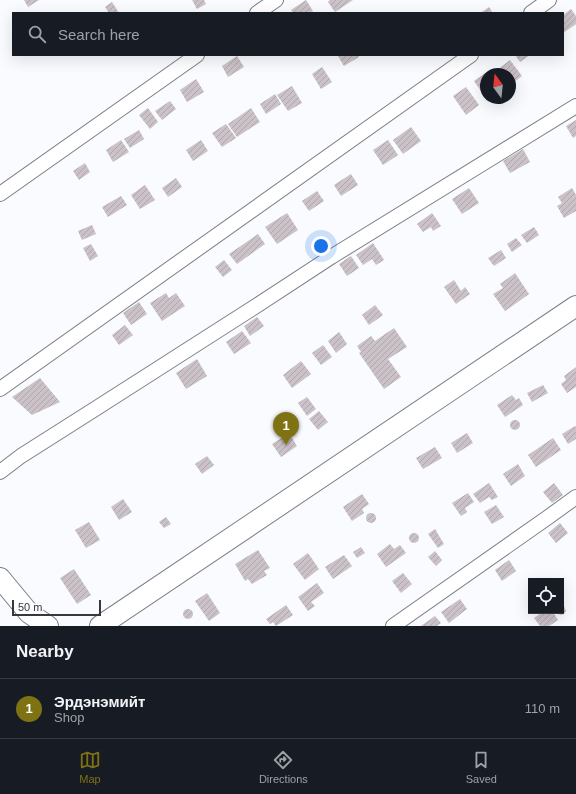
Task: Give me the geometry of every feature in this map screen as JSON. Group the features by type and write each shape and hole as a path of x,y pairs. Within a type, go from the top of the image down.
{"street":[{"path":"258,12 276,0"},
{"path":"531,12 549,0"},
{"path":"0,194 196,56"},
{"path":"0,389 470,56"},
{"path":"0,472 22,456 331,258 576,106"},
{"path":"100,626 576,306"},
{"path":"393,626 576,497"},
{"path":"0,578 29,613 48,626"}],"building":[{"path":"24,0 39,0 28,7"},
{"path":"192,0 204,0 206,4 197,9"},
{"path":"306,0 313,11 292,12 291,10"},
{"path":"330,0 353,0 335,12 328,2"},
{"path":"112,2 118,12 108,12 105,7"},
{"path":"489,7 492,12 482,12"},
{"path":"571,9 576,16 576,24 564,32 564,14"},
{"path":"237,56 244,67 228,77 222,66"},
{"path":"338,56 358,56 359,57 344,66"},
{"path":"516,56 529,56 520,62"},
{"path":"510,60 516,68 500,68"},
{"path":"322,67 332,82 321,89 312,74"},
{"path":"516,68 522,76 516,80"},
{"path":"480,77 480,90 474,81"},
{"path":"196,79 204,92 187,102 180,90"},
{"path":"292,86 302,103 288,111 277,95"},
{"path":"466,87 479,105 466,115 453,96"},
{"path":"275,94 281,104 266,114 260,104"},
{"path":"170,101 176,109 162,120 155,111"},
{"path":"148,108 158,122 150,129 139,115"},
{"path":"251,108 260,122 237,137 228,124"},
{"path":"576,120 576,136 573,138 566,126"},
{"path":"226,124 236,138 222,147 212,133"},
{"path":"411,127 421,141 403,154 393,140"},
{"path":"139,130 144,139 130,148 124,139"},
{"path":"121,140 129,152 113,162 106,150"},
{"path":"201,140 208,151 193,161 186,150"},
{"path":"388,140 398,155 383,165 373,150"},
{"path":"523,149 530,162 510,173 503,161"},
{"path":"85,163 90,172 79,180 73,171"},
{"path":"351,174 358,185 341,196 334,185"},
{"path":"176,178 182,187 168,197 162,188"},
{"path":"145,185 155,200 140,209 131,195"},
{"path":"469,188 479,203 462,214 452,199"},
{"path":"572,188 576,195 576,211 564,218 557,206 562,203 558,197"},
{"path":"317,191 324,201 309,211 302,201"},
{"path":"121,196 127,205 108,217 102,207"},
{"path":"287,213 298,230 277,244 265,227"},
{"path":"432,213 441,226 433,231 431,227 423,232 417,224"},
{"path":"92,225 96,234 82,240 78,231"},
{"path":"534,227 539,235 527,243 521,235"},
{"path":"258,234 265,244 237,264 229,254"},
{"path":"516,238 522,245 512,252 507,244"},
{"path":"373,243 384,260 376,265 372,259 363,265 356,255"},
{"path":"91,244 98,256 90,261 83,248"},
{"path":"501,250 506,258 494,266 488,258"},
{"path":"351,256 359,268 347,276 339,264"},
{"path":"224,260 232,270 223,277 215,267"},
{"path":"515,273 529,294 505,311 493,294 503,288 500,284"},
{"path":"454,280 461,291 465,287 470,294 456,304 444,287"},
{"path":"166,293 169,298 176,293 185,306 162,321 150,303"},
{"path":"139,302 147,314 131,325 123,313"},
{"path":"375,305 383,315 369,325 362,315"},
{"path":"257,317 264,326 250,336 244,326"},
{"path":"125,325 133,335 119,345 112,335"},
{"path":"394,328 407,347 388,359 401,377 384,389 359,353 361,352 357,346 371,336 375,341"},
{"path":"242,331 251,343 234,354 226,342"},
{"path":"339,332 347,344 336,353 328,341"},
{"path":"323,345 332,357 321,365 312,353"},
{"path":"197,359 207,376 186,389 176,373"},
{"path":"301,361 311,374 292,388 283,375"},
{"path":"576,367 576,387 567,393 561,384 566,380 564,376"},
{"path":"40,378 60,402 32,415 12,397"},
{"path":"543,385 548,393 532,402 527,393"},
{"path":"512,395 516,400 519,398 523,405 505,417 497,405"},
{"path":"307,397 316,409 307,416 298,403"},
{"path":"319,411 328,422 318,430 309,419"},
{"path":"513,420 517,420 519,421 519,429 513,430 510,427 510,423"},
{"path":"575,426 576,439 568,444 562,434"},
{"path":"289,433 297,446 281,457 272,444"},
{"path":"467,433 473,443 457,453 451,443"},
{"path":"553,438 561,450 536,467 528,455"},
{"path":"435,447 442,458 423,469 416,458"},
{"path":"207,456 214,465 202,474 195,464"},
{"path":"518,464 525,476 511,486 503,474"},
{"path":"489,483 498,497 492,500 489,497 480,503 473,494"},
{"path":"554,483 563,495 552,503 543,492"},
{"path":"468,493 474,502 465,508 467,512 461,516 452,503"},
{"path":"362,494 369,504 362,509 364,513 352,521 343,507"},
{"path":"123,499 132,512 119,520 111,507"},
{"path":"496,505 504,517 492,524 484,512"},
{"path":"369,513 373,513 375,514 375,522 369,523 366,520 366,516"},
{"path":"166,517 171,524 164,528 159,522"},
{"path":"89,522 100,540 86,548 75,530"},
{"path":"560,523 568,533 556,543 548,533"},
{"path":"435,529 444,544 438,548 428,534"},
{"path":"412,533 416,533 418,534 418,542 412,543 409,540 409,536"},
{"path":"390,544 394,549 400,545 406,553 386,567 377,554"},
{"path":"361,547 365,553 357,558 353,552"},
{"path":"258,550 270,568 264,571 267,575 252,584 248,579 245,581 235,564"},
{"path":"435,551 442,560 436,566 428,557"},
{"path":"308,553 319,569 305,580 293,564"},
{"path":"344,555 352,566 333,579 325,567"},
{"path":"509,560 516,571 502,581 495,570"},
{"path":"74,569 91,595 77,604 60,578"},
{"path":"403,573 412,584 401,593 392,581"},
{"path":"317,583 324,593 311,602 315,606 308,611 298,597"},
{"path":"207,593 220,613 209,621 195,601"},
{"path":"460,599 467,609 449,623 441,612"},
{"path":"286,605 293,615 276,626 273,622 270,624 266,619"},
{"path":"186,609 190,609 192,610 192,618 186,619 183,616 183,612"},
{"path":"540,614 554,614 558,620 549,626 540,626 534,618"},
{"path":"435,616 441,623 437,626 421,626"}],"place":[{"name":"Эрдэнэмийт","path":"286,445"}]}
